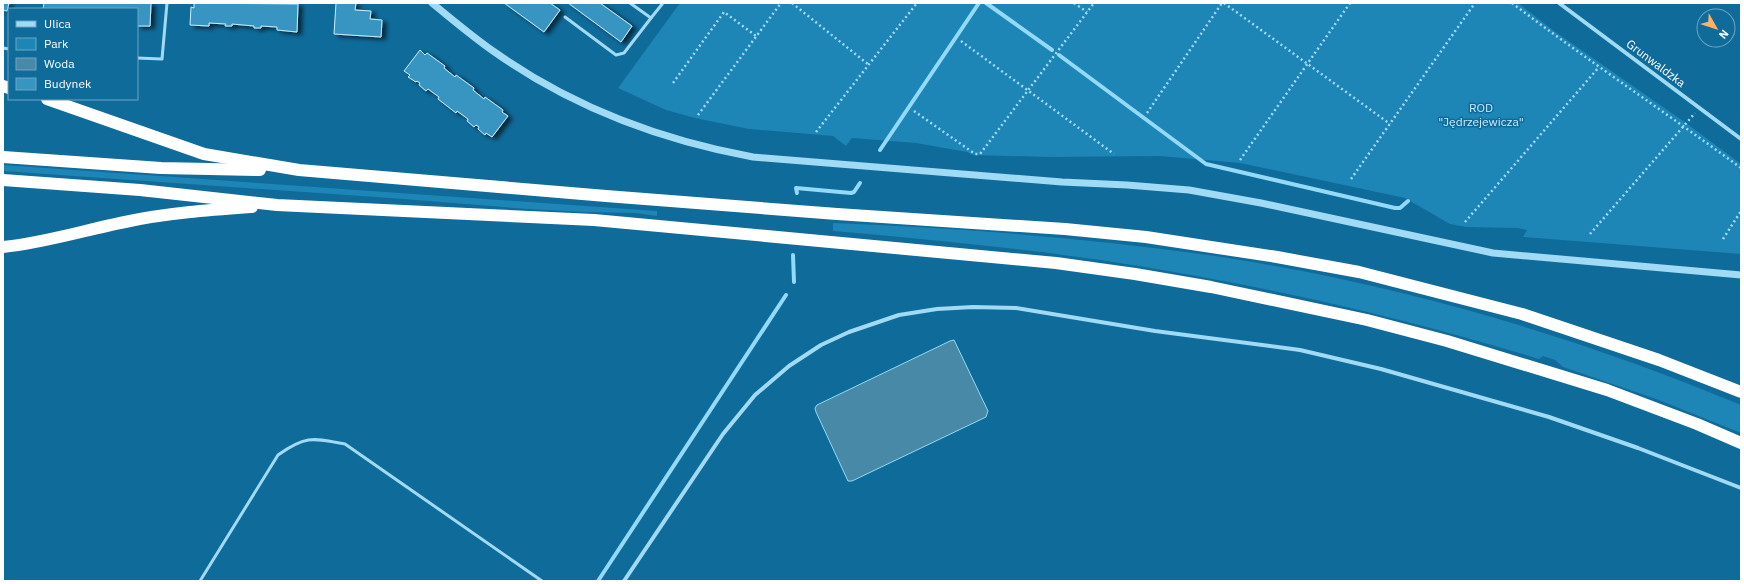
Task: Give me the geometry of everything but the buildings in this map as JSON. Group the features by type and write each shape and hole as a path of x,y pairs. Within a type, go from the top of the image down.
{"highway":[{"path":"50,100 204,154 299,170"},
{"path":"3,157 161,168 299,170 606,196 837,214 1065,229 1146,237 1359,272 1522,314 1659,360 1741,392"},
{"path":"3,180 140,190 277,205 594,220 1056,263 1135,274 1211,287 1329,312 1447,341 1607,390 1697,424 1741,443"},
{"path":"3,247 59,237 126,222 179,213 277,205"}],"street":[{"path":"432,3 497,54 585,106 640,128 732,153 753,157 1054,181 1189,190 1493,253 1741,274"},
{"name":"Grunwaldzka","path":"1559,3 1741,139"},
{"path":"624,581 722,434 761,390 789,366 821,345 842,335 899,315 937,309 973,307 1016,308 1155,331 1308,352 1381,369 1549,417 1638,448 1741,488"}],"lane":[{"path":"138,58 162,59 167,3"},
{"path":"630,3 651,18"},
{"path":"565,17 616,55 624,53 663,3"},
{"path":"200,581 278,455 294,444 315,438 345,444 542,581"}],"path":[{"path":"698,115 781,3"},
{"path":"792,3 869,65"},
{"path":"816,132 917,3"},
{"path":"1074,3 1087,12"},
{"path":"914,111 975,154 980,154 1094,3"},
{"path":"1147,113 1223,3 1390,124"},
{"path":"1240,160 1350,3"},
{"path":"1352,179 1475,3"},
{"path":"1512,3 1741,168"},
{"path":"673,83 724,12 756,36"},
{"path":"961,41 1114,154"},
{"path":"1465,222 1599,67"},
{"path":"1590,234 1699,108"},
{"path":"1723,239 1741,211"}],"green space":[{"name":"ROD \"Jędrzejewicza\"","path":"680,3 1518,3 1554,31 1686,123 1741,164 1741,254 1523,237 1527,230 1517,228 1466,227 1450,224 1405,198 1240,163 1160,156 1050,157 973,155 967,152 916,143 852,138 846,146 833,136 749,129 695,118 666,110 618,88"},
{"path":"3,165 657,211 657,216 636,213 528,209 3,171"},
{"path":"833,223 976,231 1120,244 1215,256 1282,267 1350,281 1482,314 1548,334 1678,380 1741,405 1741,433 1659,400 1563,367 1555,360 1543,356 1539,359 1490,344 1344,306 1245,285 1067,255 833,231"}],"water":[{"path":"954,340 988,411 986,417 852,481 848,481 816,412 815,408 817,405"}],"waterway":[{"path":"880,150 979,3"},
{"path":"986,3 1052,50"},
{"path":"1059,55 1206,164 1395,208 1400,208 1408,201"},
{"path":"797,193 796,188 851,193 854,192 860,183"},
{"path":"793,255 794,282"},
{"path":"598,581 786,295"}]}
